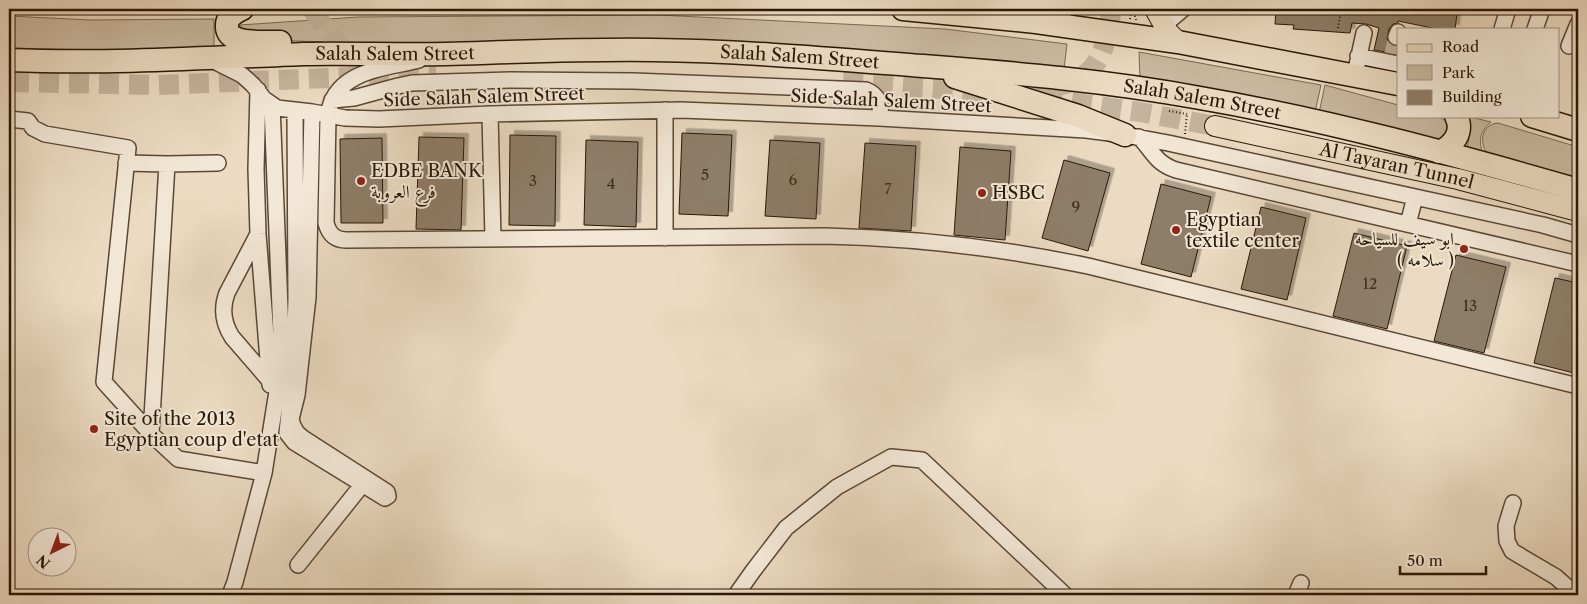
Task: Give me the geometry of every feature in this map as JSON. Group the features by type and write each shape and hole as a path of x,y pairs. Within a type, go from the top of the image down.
{"highway":[{"path":"232,9 248,9"},
{"path":"242,9 231,16 227,23 229,34 234,39 286,43 307,47 326,54"},
{"path":"903,9 1036,22 1166,25 1361,69 1397,84"},
{"name":"Salah Salem Street","path":"9,60 106,62 326,54 446,54 560,50 707,51 812,56 1066,78 1188,105 1288,115 1439,152 1578,190"},
{"path":"916,65 1078,116 1132,136"},
{"path":"1361,69 1388,90 1397,94"},
{"path":"1439,152 1450,146 1457,137 1459,125 1457,118"},
{"path":"1539,118 1578,130"}],"main road":[{"path":"1036,22 1063,9"},
{"name":"Al Tayaran Tunnel","path":"1214,126 1458,179 1578,211"}],"street":[{"path":"1166,25 1183,9"},
{"path":"1502,28 1508,9"},
{"path":"1535,28 1542,9"},
{"path":"1569,46 1578,24"},
{"path":"1364,33 1361,69 1393,61"},
{"path":"446,54 354,77 338,89 332,100 328,116 326,223 335,238 346,240 859,237 925,241 1024,254 1088,266 1578,386"},
{"path":"209,58 236,71 272,105 281,334 278,379 264,473 230,595"},
{"path":"332,100 354,98 398,86 420,83 542,79 633,81 861,89 870,92 878,99 881,108 880,118"},
{"path":"258,90 256,170 258,234 274,411"},
{"name":"Side Salah Salem Street","path":"272,105 283,109 328,116 370,120 490,114 665,110 880,118 1086,130 1132,136 1183,146 1415,196 1543,225 1578,235"},
{"path":"295,110 296,299 294,362 287,433 294,442 384,498 388,496 387,492 297,433 293,426 292,419 297,395 308,297 312,112"},
{"path":"665,110 665,238"},
{"path":"490,114 493,239"},
{"path":"9,118 28,121 33,128 45,134 128,148 104,382 151,434 178,458 264,473"},
{"path":"1132,136 1156,159 1170,168 1578,264"},
{"path":"126,163 218,163"},
{"path":"151,434 167,164"},
{"path":"1408,224 1415,196"},
{"path":"258,234 227,293 224,300 223,315 232,337 270,381"},
{"path":"736,595 786,528 837,487 891,458 922,460 1065,595"},
{"path":"298,565 362,485"},
{"path":"1513,503 1506,526 1507,541 1512,552 1556,577 1576,595"}],"path":[{"path":"1338,28 1341,9"},
{"path":"1169,111 1188,105 1183,146"}],"green space":[{"path":"658,15 945,29 1067,44 1064,69 242,39 240,25 358,17"},
{"path":"9,16 91,20 214,19 214,47 100,50 9,48"},
{"path":"1139,52 1321,85 1315,112 1140,79"},
{"path":"1325,85 1397,105 1397,118 1441,118 1447,122 1448,126 1441,139 1437,140 1319,113"},
{"path":"1466,118 1491,122 1484,129 1481,136 1483,153 1467,150 1470,132"},
{"path":"1498,123 1578,147 1578,180 1489,155 1483,146 1483,136 1488,127"}],"building":[{"path":"1276,9 1430,9 1457,14 1455,28 1432,28 1398,21 1398,23 1393,24 1389,29 1387,39 1392,45 1397,46 1397,54 1374,50 1379,28 1366,24 1352,23 1350,33 1293,29 1294,25 1275,24"},
{"path":"682,133 732,135 728,216 679,214"},
{"path":"510,135 556,136 555,226 509,225"},
{"path":"419,137 464,138 461,230 416,229"},
{"name":"EDBE BANK فرع العروبة","path":"382,138 383,223 341,223 340,139"},
{"path":"586,140 638,142 636,227 584,225"},
{"path":"770,140 820,143 816,219 765,216"},
{"path":"865,143 916,146 911,231 859,228"},
{"name":"HSBC","path":"960,147 1011,151 1005,240 954,235"},
{"path":"1064,160 1110,173 1088,251 1042,238"},
{"name":"Egyptian textile center","path":"1161,184 1211,197 1191,277 1141,264"},
{"path":"1261,207 1306,218 1287,300 1241,289"},
{"path":"1354,233 1407,246 1387,329 1333,316"},
{"path":"1456,255 1506,267 1484,353 1434,341"},
{"path":"1555,278 1578,283 1578,374 1534,363"}],"tunnel":[{"path":"312,9 330,36 356,60"},
{"path":"997,88 1056,86 1070,83 1082,76 1093,67 1101,54 1112,9"},
{"path":"1391,57 1396,37"},
{"path":"9,82 158,85 378,76 436,76"},
{"path":"843,82 984,92"},
{"path":"1042,98 1140,112 1215,126"}],"place":[{"name":"EDBE BANK فرع العروبة","path":"361,181"},
{"name":"HSBC","path":"982,193"},
{"name":"Egyptian textile center","path":"1176,230"},
{"name":"ابو سيف للسياحه ( سلامه )","path":"1464,249"},
{"name":"Site of the 2013 Egyptian coup d'etat","path":"94,429"}]}
